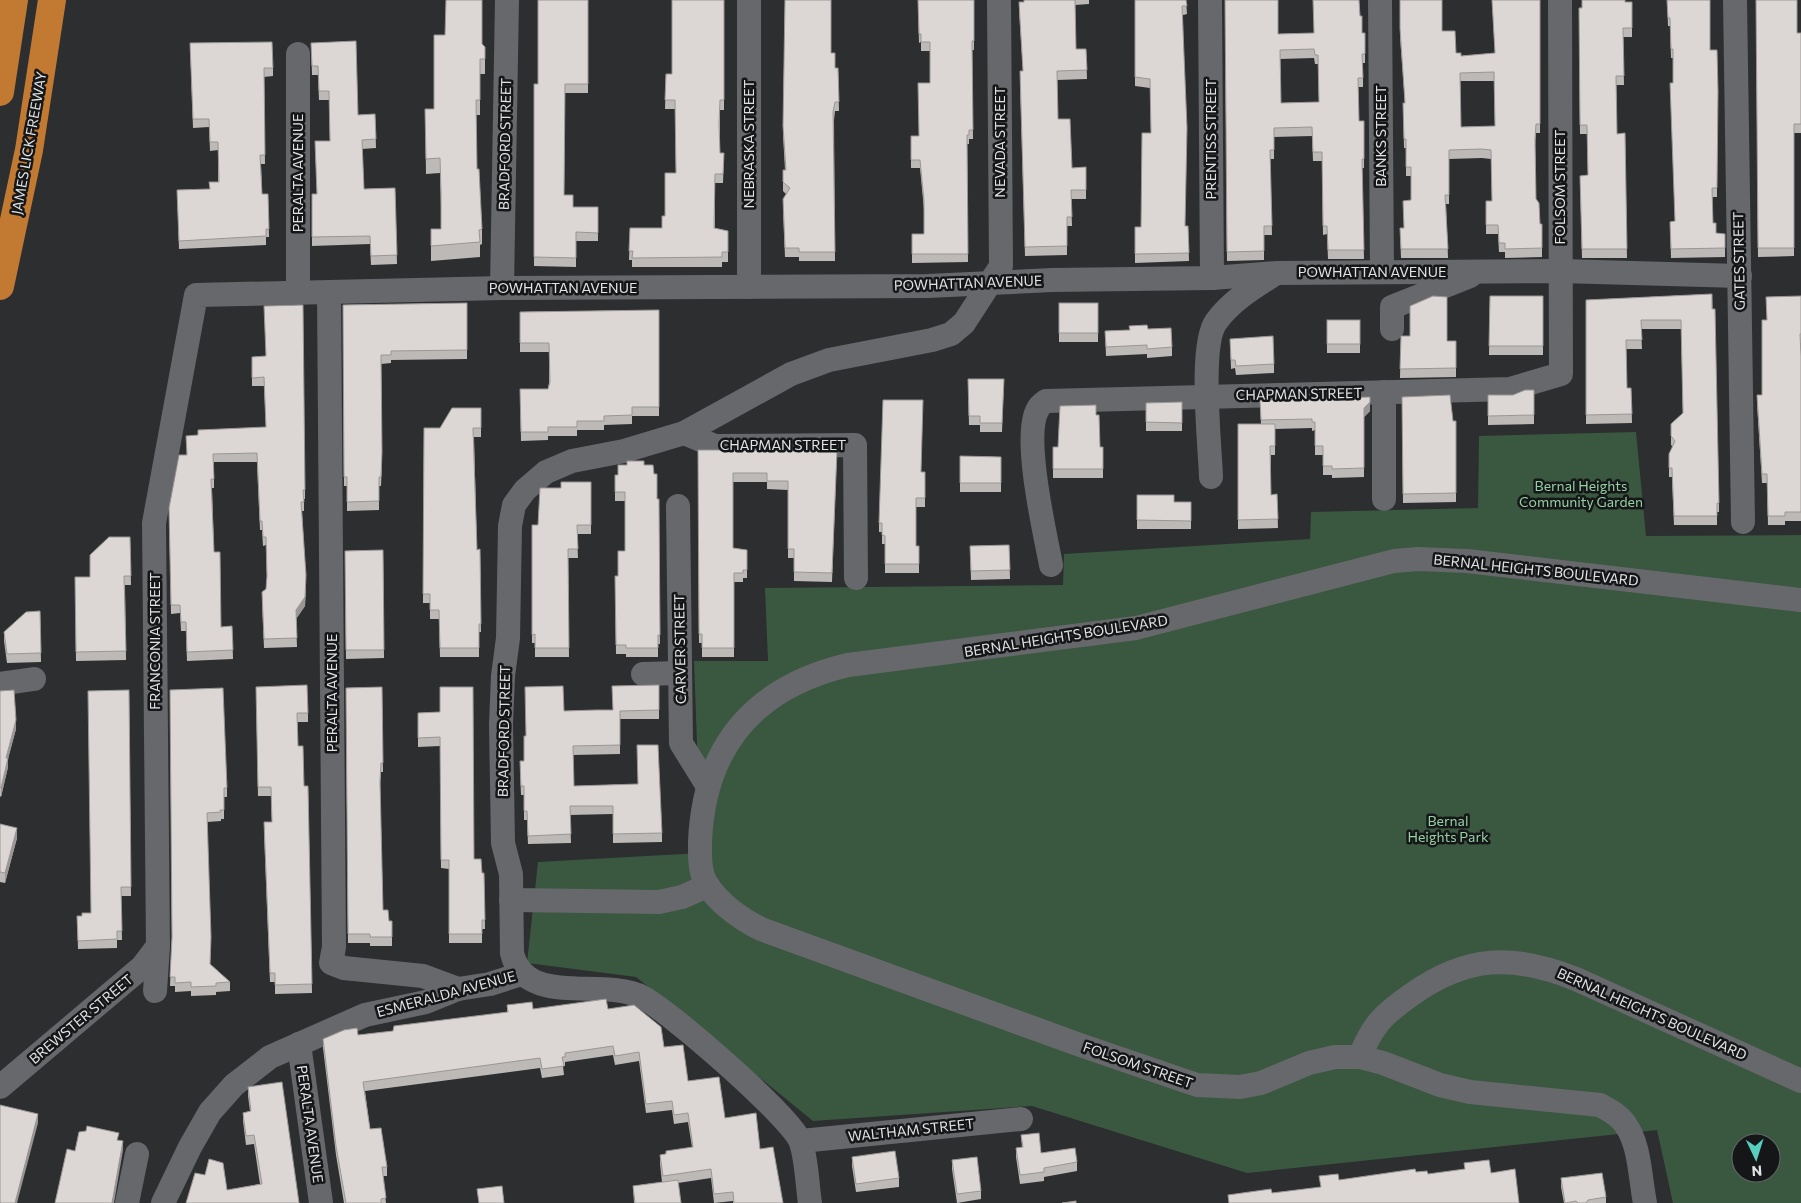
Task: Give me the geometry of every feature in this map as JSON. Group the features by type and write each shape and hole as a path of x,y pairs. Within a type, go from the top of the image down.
{"highway":[{"path":"0,92 14,0"},
{"name":"JAMES LICK FREEWAY","path":"0,286 29,150 52,0"}],"street":[{"name":"BRADFORD STREET","path":"502,288 507,0"},
{"name":"NEBRASKA STREET","path":"749,288 750,0"},
{"name":"NEVADA STREET","path":"991,282 1000,266 999,0"},
{"name":"PRENTISS STREET","path":"1210,0 1212,278"},
{"name":"BANKS STREET","path":"1380,0 1382,272"},
{"name":"FOLSOM STREET","path":"1560,0 1561,374"},
{"name":"GATES STREET","path":"1735,0 1743,522"},
{"name":"PERALTA AVENUE","path":"298,54 298,293"},
{"name":"POWHATTAN AVENUE","path":"196,295 502,288 928,286 991,282 1212,278 1277,273 1560,271 1740,276"},
{"path":"1392,329 1392,308 1481,272"},
{"path":"1211,477 1207,360 1210,334 1215,323 1242,295 1277,273"},
{"path":"684,434 791,374 829,360 932,340 951,334 964,323 991,282"},
{"name":"PERALTA AVENUE","path":"330,293 334,937 331,963 344,968 423,976 458,989"},
{"name":"FRANCONIA STREET","path":"155,991 158,946 154,523 196,295"},
{"name":"CHAPMAN STREET","path":"1051,565 1034,482 1033,425 1038,407 1046,401 1059,399 1510,389 1561,374"},
{"path":"1384,392 1384,500"},
{"name":"BRADFORD STREET","path":"521,974 515,964 512,952 511,874 503,843 501,724 503,676 508,638 510,526 514,505 525,490 546,472 572,461 624,451 684,434"},
{"name":"CHAPMAN STREET","path":"684,434 714,446 855,445 856,578"},
{"name":"CARVER STREET","path":"678,506 681,743 707,785"},
{"name":"BERNAL HEIGHTS BOULEVARD","path":"707,886 700,865 701,814 707,785 723,748 736,730 756,710 779,692 802,679 825,670 848,665 1136,628 1394,561 1418,559 1467,561 1801,600"},
{"path":"643,674 680,673"},
{"path":"0,684 34,679"},
{"path":"511,900 659,902 682,896 707,886"},
{"name":"FOLSOM STREET","path":"707,886 744,921 761,929 1080,1045 1197,1085 1240,1087 1261,1083 1309,1063 1335,1057 1360,1057 1383,1063 1440,1085 1470,1092 1582,1101 1600,1105 1614,1113 1624,1123 1632,1137 1646,1203"},
{"name":"BREWSTER STREET","path":"0,1087 142,967 158,946"},
{"name":"BERNAL HEIGHTS BOULEVARD","path":"1360,1057 1375,1026 1386,1012 1431,981 1458,968 1486,962 1516,962 1547,968 1576,979 1801,1081"},
{"name":"ESMERALDA AVENUE","path":"163,1203 190,1147 210,1112 234,1085 270,1057 365,1015 426,1002 458,989 499,982 521,974 546,986 624,990 642,996 695,1038 765,1098 801,1141"},
{"name":"PERALTA AVENUE","path":"299,1044 321,1203"},
{"name":"WALTHAM STREET","path":"801,1141 1020,1119"},
{"path":"801,1141 810,1203"},
{"path":"127,1203 137,1154"}],"green space":[{"name":"Bernal Heights Park","path":"1636,432 1646,536 1801,535 1801,1203 1673,1203 1657,1130 1247,1173 1032,1106 813,1121 636,977 527,963 538,862 701,853 694,661 768,661 765,588 1063,585 1064,554 1310,539 1311,512 1478,508 1479,436"}],"building":[{"path":"446,0 482,0 482,44 485,47 485,59 480,59 480,100 476,100 477,169 479,169 482,229 479,230 480,242 431,246 431,229 441,229 440,158 426,159 425,109 434,109 434,35 445,35"},
{"path":"538,0 588,0 588,84 565,84 564,195 573,195 573,207 598,207 598,233 576,232 576,258 534,257 534,84 538,84"},
{"path":"672,0 724,0 724,100 720,100 719,124 720,153 724,153 723,174 715,174 714,228 728,231 728,252 722,252 722,257 632,258 633,251 629,251 630,228 662,228 662,216 665,216 665,173 676,173 675,100 665,100 666,74 672,74"},
{"path":"785,0 831,0 831,53 835,53 835,68 838,68 839,102 835,102 833,112 835,252 799,252 799,248 785,248 783,199 790,188 783,182 783,170 786,170 783,126"},
{"path":"918,0 974,0 974,41 972,41 973,130 969,130 969,135 967,135 968,254 912,254 912,234 924,234 924,201 920,160 911,160 911,136 919,136 918,83 930,83 930,42 921,42"},
{"path":"1024,0 1075,0 1076,49 1086,49 1087,70 1057,71 1058,119 1070,119 1072,168 1086,167 1086,190 1071,190 1072,217 1067,217 1067,246 1025,247 1020,71 1023,71 1019,2 1024,2"},
{"path":"1135,0 1186,0 1187,6 1182,6 1187,128 1185,226 1188,226 1189,253 1135,254 1135,227 1141,227 1142,133 1151,133 1150,79 1135,77"},
{"path":"1225,0 1278,0 1278,34 1314,33 1313,0 1359,0 1360,16 1362,16 1362,33 1365,33 1365,54 1362,54 1363,78 1358,78 1359,121 1364,121 1364,159 1362,159 1364,250 1328,250 1327,226 1323,226 1322,152 1313,152 1312,127 1274,128 1274,150 1270,150 1272,226 1264,226 1264,251 1227,252","holes":["1314,49 1315,55 1318,55 1319,102 1281,103 1280,50"]},
{"path":"1400,0 1442,0 1442,31 1455,31 1456,53 1461,53 1461,56 1495,53 1492,0 1540,0 1540,124 1536,124 1535,139 1536,199 1539,203 1540,224 1542,224 1542,248 1505,249 1505,243 1499,243 1498,225 1486,225 1486,201 1492,201 1491,150 1482,149 1449,150 1449,195 1445,195 1448,249 1401,249 1400,228 1404,228 1403,201 1411,200 1411,167 1406,167 1403,103 1405,103","holes":["1494,72 1495,126 1461,127 1460,73"]},
{"path":"1582,0 1625,0 1625,2 1632,2 1632,28 1623,28 1624,76 1616,76 1617,134 1625,133 1627,249 1582,249 1580,176 1588,175 1587,125 1580,125 1579,8 1582,8"},
{"path":"1667,0 1710,0 1710,50 1717,50 1718,91 1717,188 1712,188 1713,223 1716,223 1716,233 1725,234 1725,248 1671,249 1670,222 1675,221 1670,83 1673,83 1673,49 1671,49 1670,18 1668,18"},
{"path":"1756,0 1797,0 1797,33 1801,33 1801,124 1794,124 1794,248 1758,248"},
{"path":"356,41 358,115 375,114 376,139 362,140 364,189 395,188 397,255 371,256 370,236 312,237 312,194 317,194 315,141 330,141 329,91 319,91 318,66 312,66 311,43"},
{"path":"272,42 273,68 264,68 265,155 260,155 262,194 268,194 269,229 266,229 266,236 179,241 177,190 210,189 209,182 219,182 218,142 210,142 209,119 193,119 190,43"},
{"path":"1712,294 1712,309 1715,309 1719,503 1717,503 1717,516 1674,516 1672,468 1669,468 1669,454 1675,441 1671,436 1671,424 1683,413 1681,320 1641,320 1642,340 1626,340 1627,388 1631,388 1632,414 1586,415 1586,300"},
{"path":"1433,296 1447,297 1447,341 1456,341 1456,368 1400,369 1401,336 1410,336 1410,306"},
{"path":"1490,296 1543,296 1543,346 1489,346"},
{"path":"1801,296 1801,512 1785,512 1785,516 1768,516 1767,474 1762,474 1757,395 1762,395 1762,320 1767,320 1766,297"},
{"path":"467,303 467,350 391,351 391,355 381,355 382,452 379,501 347,502 347,477 344,477 343,305"},
{"path":"1059,303 1098,303 1098,333 1059,333"},
{"path":"303,305 305,490 303,490 304,502 301,502 306,575 305,597 296,610 297,638 264,639 262,592 266,589 267,576 266,537 263,537 262,521 260,521 257,453 213,454 214,479 211,479 214,552 220,552 221,627 232,626 233,650 187,652 186,622 181,622 180,605 171,605 169,508 179,455 187,455 186,436 198,435 198,430 266,427 264,377 252,378 252,357 266,356 264,306"},
{"path":"659,310 659,407 632,407 632,415 604,416 604,421 577,421 577,427 548,427 548,432 521,432 520,389 548,389 550,382 549,343 520,343 520,312"},
{"path":"1327,320 1360,320 1360,344 1327,344"},
{"path":"1147,325 1148,329 1171,328 1172,347 1147,349 1147,345 1106,347 1105,331 1130,330 1129,326"},
{"path":"1273,336 1274,364 1236,366 1235,360 1231,360 1230,339"},
{"path":"968,379 1004,379 1002,423 980,423 980,416 969,416"},
{"path":"1525,390 1534,390 1534,415 1488,416 1488,395 1513,395"},
{"path":"1450,395 1453,421 1456,421 1456,493 1403,494 1402,397"},
{"path":"1370,397 1370,402 1364,408 1364,468 1332,469 1332,466 1323,466 1323,446 1315,446 1315,422 1312,422 1312,419 1261,420 1260,400"},
{"path":"883,400 923,400 921,472 925,472 925,498 916,498 916,546 919,546 919,564 885,564 885,536 882,535 882,523 879,523"},
{"path":"1182,402 1182,423 1146,422 1146,403"},
{"path":"1096,405 1096,415 1099,415 1100,447 1103,447 1103,469 1053,469 1053,447 1058,447 1060,406"},
{"path":"452,408 481,408 481,428 473,428 477,550 480,549 481,624 479,624 479,648 440,648 439,610 430,610 430,594 423,594 424,428 440,428"},
{"path":"1238,424 1275,424 1275,446 1270,446 1271,495 1277,494 1278,519 1238,520"},
{"path":"698,450 837,450 832,573 794,572 794,549 788,549 788,481 767,481 767,473 733,473 733,548 747,550 747,570 743,570 743,573 734,573 734,648 702,648 702,634 699,634"},
{"path":"960,456 1001,457 1001,483 960,483"},
{"path":"627,461 644,461 644,465 653,465 654,474 657,474 657,499 659,499 660,635 658,635 658,648 626,648 626,645 616,645 615,576 618,576 618,551 625,551 625,492 615,492 615,475 618,475 618,465 627,465"},
{"path":"561,482 591,482 591,525 577,525 578,549 568,549 569,648 535,648 535,634 532,635 532,525 538,525 540,488 561,488"},
{"path":"1137,495 1174,495 1174,502 1191,502 1191,521 1137,520"},
{"path":"109,537 130,537 131,576 124,576 126,651 76,652 75,577 90,577 90,555"},
{"path":"1009,545 1010,570 971,571 970,546"},
{"path":"383,550 384,650 346,650 345,551"},
{"path":"40,611 41,653 7,654 4,632 26,612"},
{"path":"307,685 308,713 297,713 298,746 303,746 304,786 308,786 312,984 275,985 275,973 270,973 264,822 272,822 271,787 258,787 256,687"},
{"path":"659,685 659,710 620,711 620,745 573,746 574,786 638,784 637,745 658,745 662,833 613,834 613,806 570,806 571,834 528,836 527,811 524,811 524,786 521,786 520,761 524,761 524,736 526,736 525,687 563,686 564,711 613,710 612,686"},
{"path":"382,687 383,763 381,763 380,781 383,910 388,910 389,921 392,921 392,937 370,937 370,934 348,934 346,688"},
{"path":"440,687 473,687 474,859 481,859 482,873 484,873 485,920 482,920 482,934 449,934 449,860 441,860 440,737 418,738 418,713 440,712"},
{"path":"223,688 227,788 224,788 224,810 207,813 211,937 210,964 230,982 216,983 216,986 191,987 191,982 175,983 175,977 170,977 172,937 170,690"},
{"path":"14,690 16,720 6,758 8,758 1,788 0,691"},
{"path":"129,690 131,887 121,887 122,931 117,931 117,939 78,941 77,916 82,916 82,913 91,913 88,691"},
{"path":"0,824 17,828 5,873 0,872"},
{"path":"606,999 608,1009 634,1005 661,1027 664,1047 683,1045 688,1081 719,1077 725,1118 756,1113 760,1149 773,1147 783,1203 734,1203 733,1192 714,1194 711,1169 663,1176 660,1155 666,1154 666,1151 693,1147 688,1113 674,1115 672,1101 646,1104 639,1052 615,1056 613,1046 565,1053 565,1057 562,1057 564,1066 542,1069 540,1058 363,1082 370,1129 381,1128 387,1167 382,1167 386,1198 381,1199 381,1203 346,1203 336,1146 323,1039 344,1030 357,1028 358,1035 393,1031 394,1026 508,1012 507,1005 532,1002 533,1009"},
{"path":"282,1082 299,1203 186,1203 195,1173 205,1175 209,1159 223,1163 227,1190 262,1184 254,1135 246,1136 243,1113 251,1111 248,1087"},
{"path":"0,1105 38,1114 15,1203 0,1203"},
{"path":"87,1126 119,1133 117,1140 123,1141 112,1203 55,1203 67,1149 75,1151 79,1132 86,1131"},
{"path":"1039,1133 1041,1153 1075,1148 1077,1162 1044,1168 1044,1172 1020,1175 1016,1148 1023,1147 1021,1135"},
{"path":"895,1151 899,1178 856,1184 852,1157"},
{"path":"977,1157 981,1191 957,1194 952,1160"},
{"path":"1489,1160 1491,1173 1515,1169 1519,1203 1229,1203 1228,1195 1271,1189 1272,1193 1321,1187 1319,1176 1338,1174 1339,1180 1415,1169 1416,1172 1427,1171 1428,1174 1465,1169 1464,1163"},
{"path":"1602,1173 1606,1197 1588,1200 1586,1203 1578,1203 1576,1201 1565,1203 1561,1178"},
{"path":"678,1180 681,1203 635,1203 633,1186"},
{"path":"502,1186 504,1203 479,1203 477,1189"}],"park label":[{"name":"Bernal Heights Community Garden","path":"1581,494"}]}
